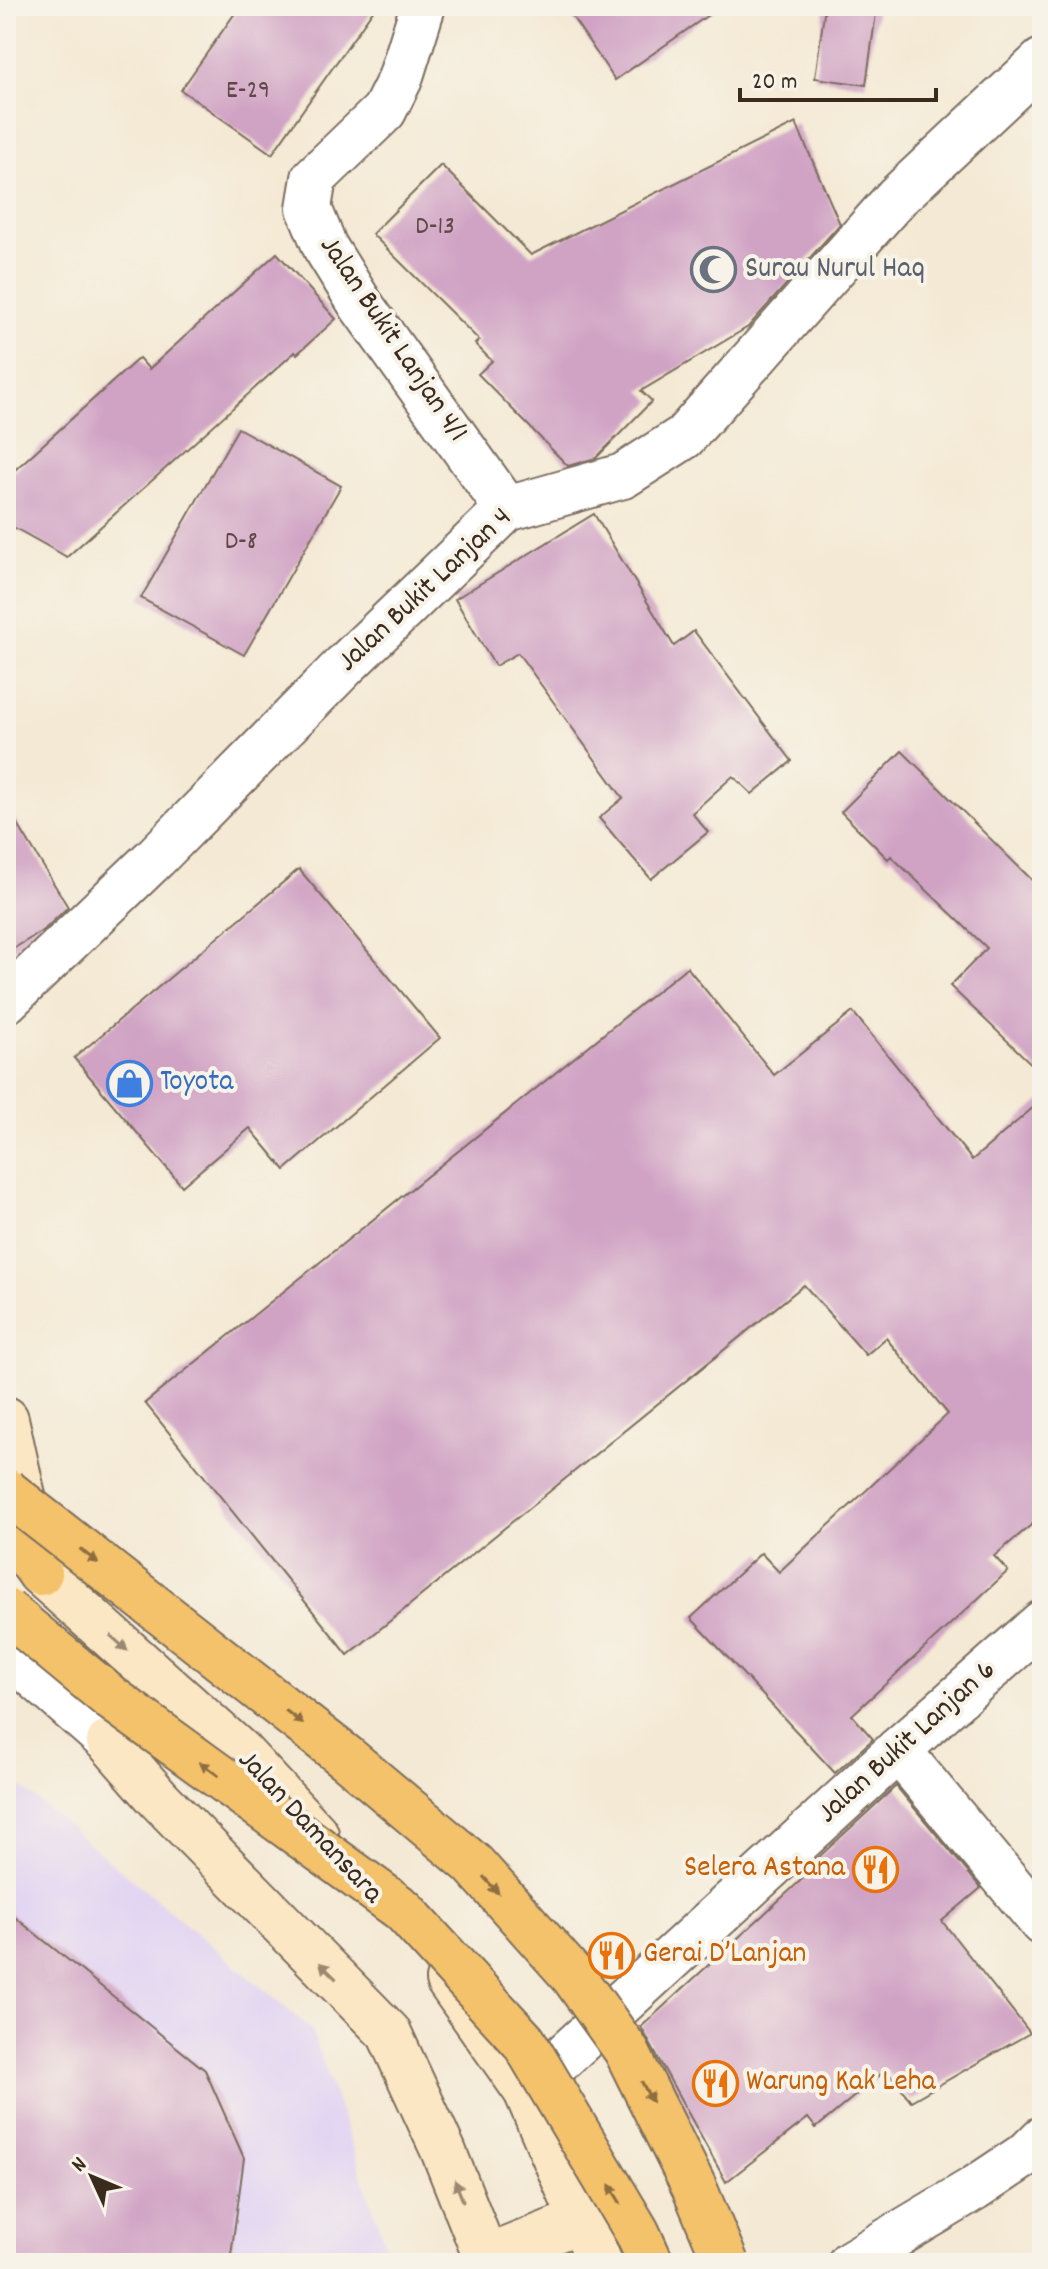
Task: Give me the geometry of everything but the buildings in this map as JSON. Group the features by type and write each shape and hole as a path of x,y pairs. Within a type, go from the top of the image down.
{"highway":[{"path":"6,1491 347,1758 473,1864 573,1976 626,2050 694,2187 726,2263"},
{"path":"6,1527 40,1573"},
{"path":"6,1611 111,1698 403,1910 524,2042 637,2232 651,2263"}],"street":[{"name":"Jalan Bukit Lanjan 4/1","path":"423,6 400,79 384,111 314,178 309,208 325,247 361,305 507,509"},
{"name":"Jalan Bukit Lanjan 4","path":"6,1001 507,509 623,476 684,437 897,197 1042,61"},
{"path":"6,1419 40,1573"},
{"name":"Jalan Damansara","path":"40,1573 241,1753 450,1983 526,2091 600,2263"},
{"name":"Jalan Bukit Lanjan 6","path":"526,2091 898,1750 1042,1623"},
{"path":"6,1651 109,1742 159,1799 389,2033 443,2150 487,2260 581,2220"},
{"path":"898,1750 1042,1923"},
{"path":"850,2263 974,2189 1028,2153 1042,2139"}],"shaded area":[{"path":"6,1774 311,2029 392,2263 6,2263"}],"place":[{"name":"Surau Nurul Haq","path":"714,270"},
{"name":"Toyota","path":"129,1083"},
{"name":"Selera Astana","path":"876,1869"},
{"name":"Gerai D’Lanjan","path":"612,1955"},
{"name":"Warung Kak Leha","path":"715,2083"}]}
